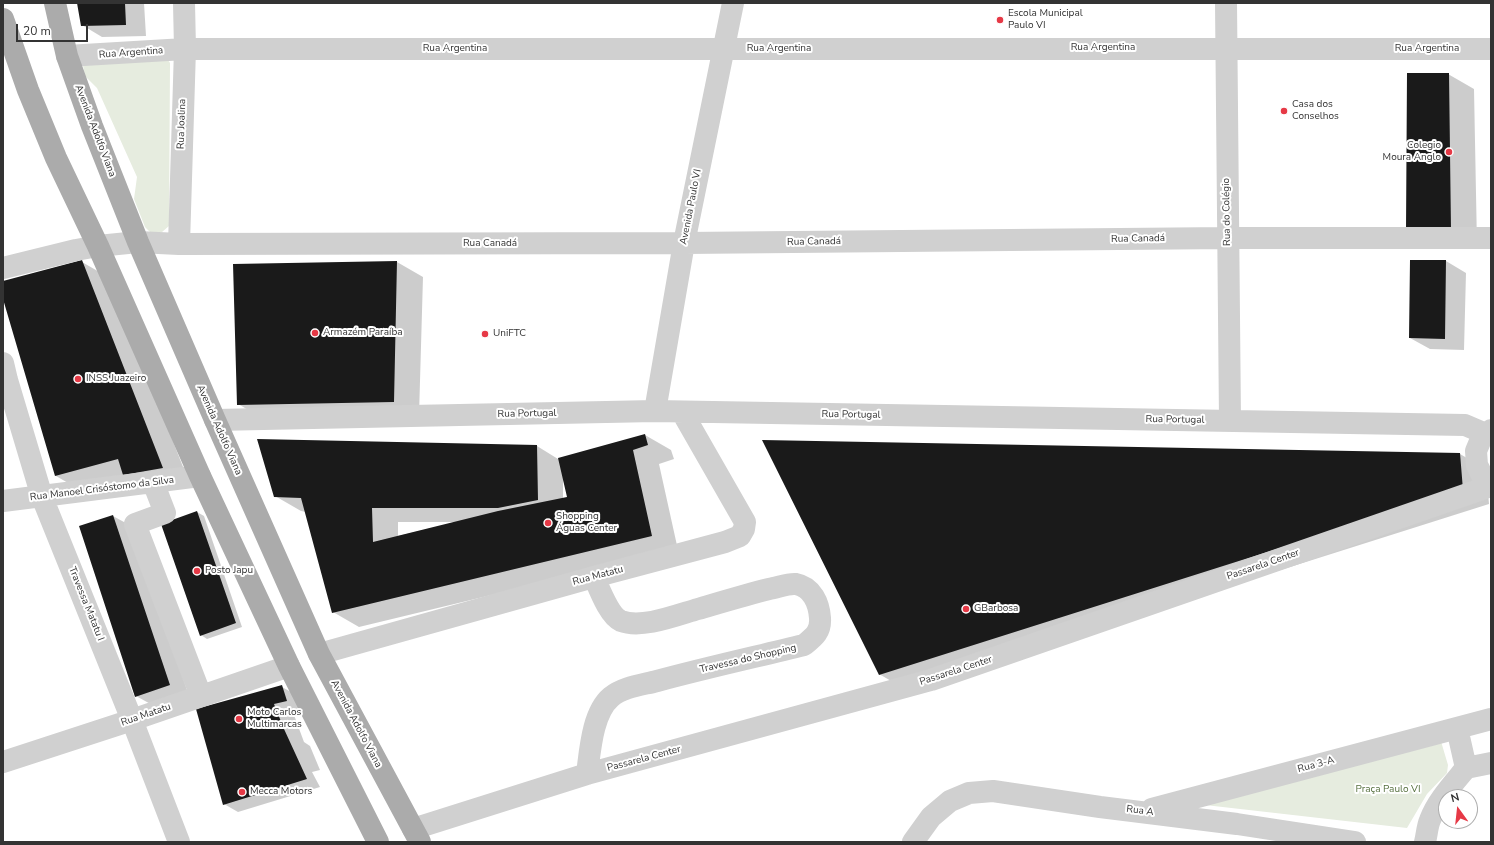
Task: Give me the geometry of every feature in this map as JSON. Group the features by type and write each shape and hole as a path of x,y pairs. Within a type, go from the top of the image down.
{"main road":[{"name":"Avenida Adolfo Viana","path":"55,3 67,56 92,126 138,242 215,420 319,654 417,836"},
{"path":"3,19 28,90 56,158 98,246 200,476 289,666 378,842"}],"street":[{"name":"Rua Joalina","path":"179,244 185,49 184,3"},
{"name":"Avenida Paulo VI","path":"655,411 684,243 733,3"},
{"name":"Rua do Colégio","path":"1226,3 1230,421"},
{"name":"Rua Argentina","path":"67,56 185,49 1491,49"},
{"name":"Rua Canadá","path":"3,268 76,250 138,242 179,244 684,243 1228,238 1491,238"},
{"name":"Travessa Matatu I","path":"3,363 42,497 132,720 179,842"},
{"name":"Rua Portugal","path":"215,420 655,411 1465,425 1488,432"},
{"name":"Rua Matatu","path":"319,654 725,542 740,536 744,529 745,522 682,412"},
{"path":"1488,432 1481,438 1476,451 1477,465 1483,477 1491,483"},
{"name":"Rua Manoel Crisóstomo da Silva","path":"3,501 200,476"},
{"path":"153,482 165,513 135,524 200,696"},
{"name":"Passarela Center","path":"417,836 587,774 931,680 1491,486"},
{"name":"Travessa do Shopping","path":"587,774 596,722 602,708 611,697 625,690 676,676 804,645 816,636 820,629 818,605 813,594 803,586 793,584 657,620 633,623 619,620 607,607 594,577"},
{"name":"Rua Matatu","path":"3,762 132,720 289,666"},
{"name":"Rua 3-A","path":"1141,811 1491,719"},
{"path":"1457,728 1466,768"},
{"path":"1425,842 1430,821 1434,813 1445,795 1466,768 1491,763"},
{"name":"Rua A","path":"913,842 931,817 950,802 969,794 993,791 1100,807 1237,824 1355,842"}],"green space":[{"path":"166,57 170,63 169,226 162,232 151,233 145,227 134,199 137,177 97,88 85,76 82,60"},
{"name":"Praça Paulo VI","path":"1440,738 1448,765 1447,773 1427,794 1407,828 1205,805"}],"building":[{"path":"77,3 125,3 126,25 81,26"},
{"path":"1407,73 1449,73 1451,230 1406,230"},
{"name":"INSS Juazeiro","path":"82,260 163,468 123,475 118,459 55,476 3,299 3,281"},
{"path":"1410,260 1446,260 1445,339 1409,338"},
{"name":"Armazém Paraíba","path":"397,261 394,402 237,405 233,264"},
{"name":"Shopping Águas Center","path":"645,434 648,445 633,450 652,536 332,613 301,498 274,497 257,439 537,445 538,500 498,508 372,508 373,542 498,511 567,497 558,458"},
{"name":"GBarbosa","path":"762,440 1460,453 1463,490 879,675"},
{"path":"197,511 236,623 200,636 161,524"},
{"path":"113,515 170,685 135,697 79,526"},
{"path":"282,685 287,701 274,704 307,779 223,805 196,709"}],"place":[{"name":"Escola Municipal Paulo VI","path":"1000,20"},
{"name":"Casa dos Conselhos","path":"1284,111"},
{"name":"Colegio Moura Anglo","path":"1449,152"},
{"name":"Armazém Paraíba","path":"315,333"},
{"name":"UniFTC","path":"485,334"},
{"name":"INSS Juazeiro","path":"78,379"},
{"name":"Shopping Águas Center","path":"548,523"},
{"name":"Posto Japu","path":"197,571"},
{"name":"GBarbosa","path":"966,609"},
{"name":"Moto Carlos Multimarcas","path":"239,719"},
{"name":"Mecca Motors","path":"242,792"}]}
